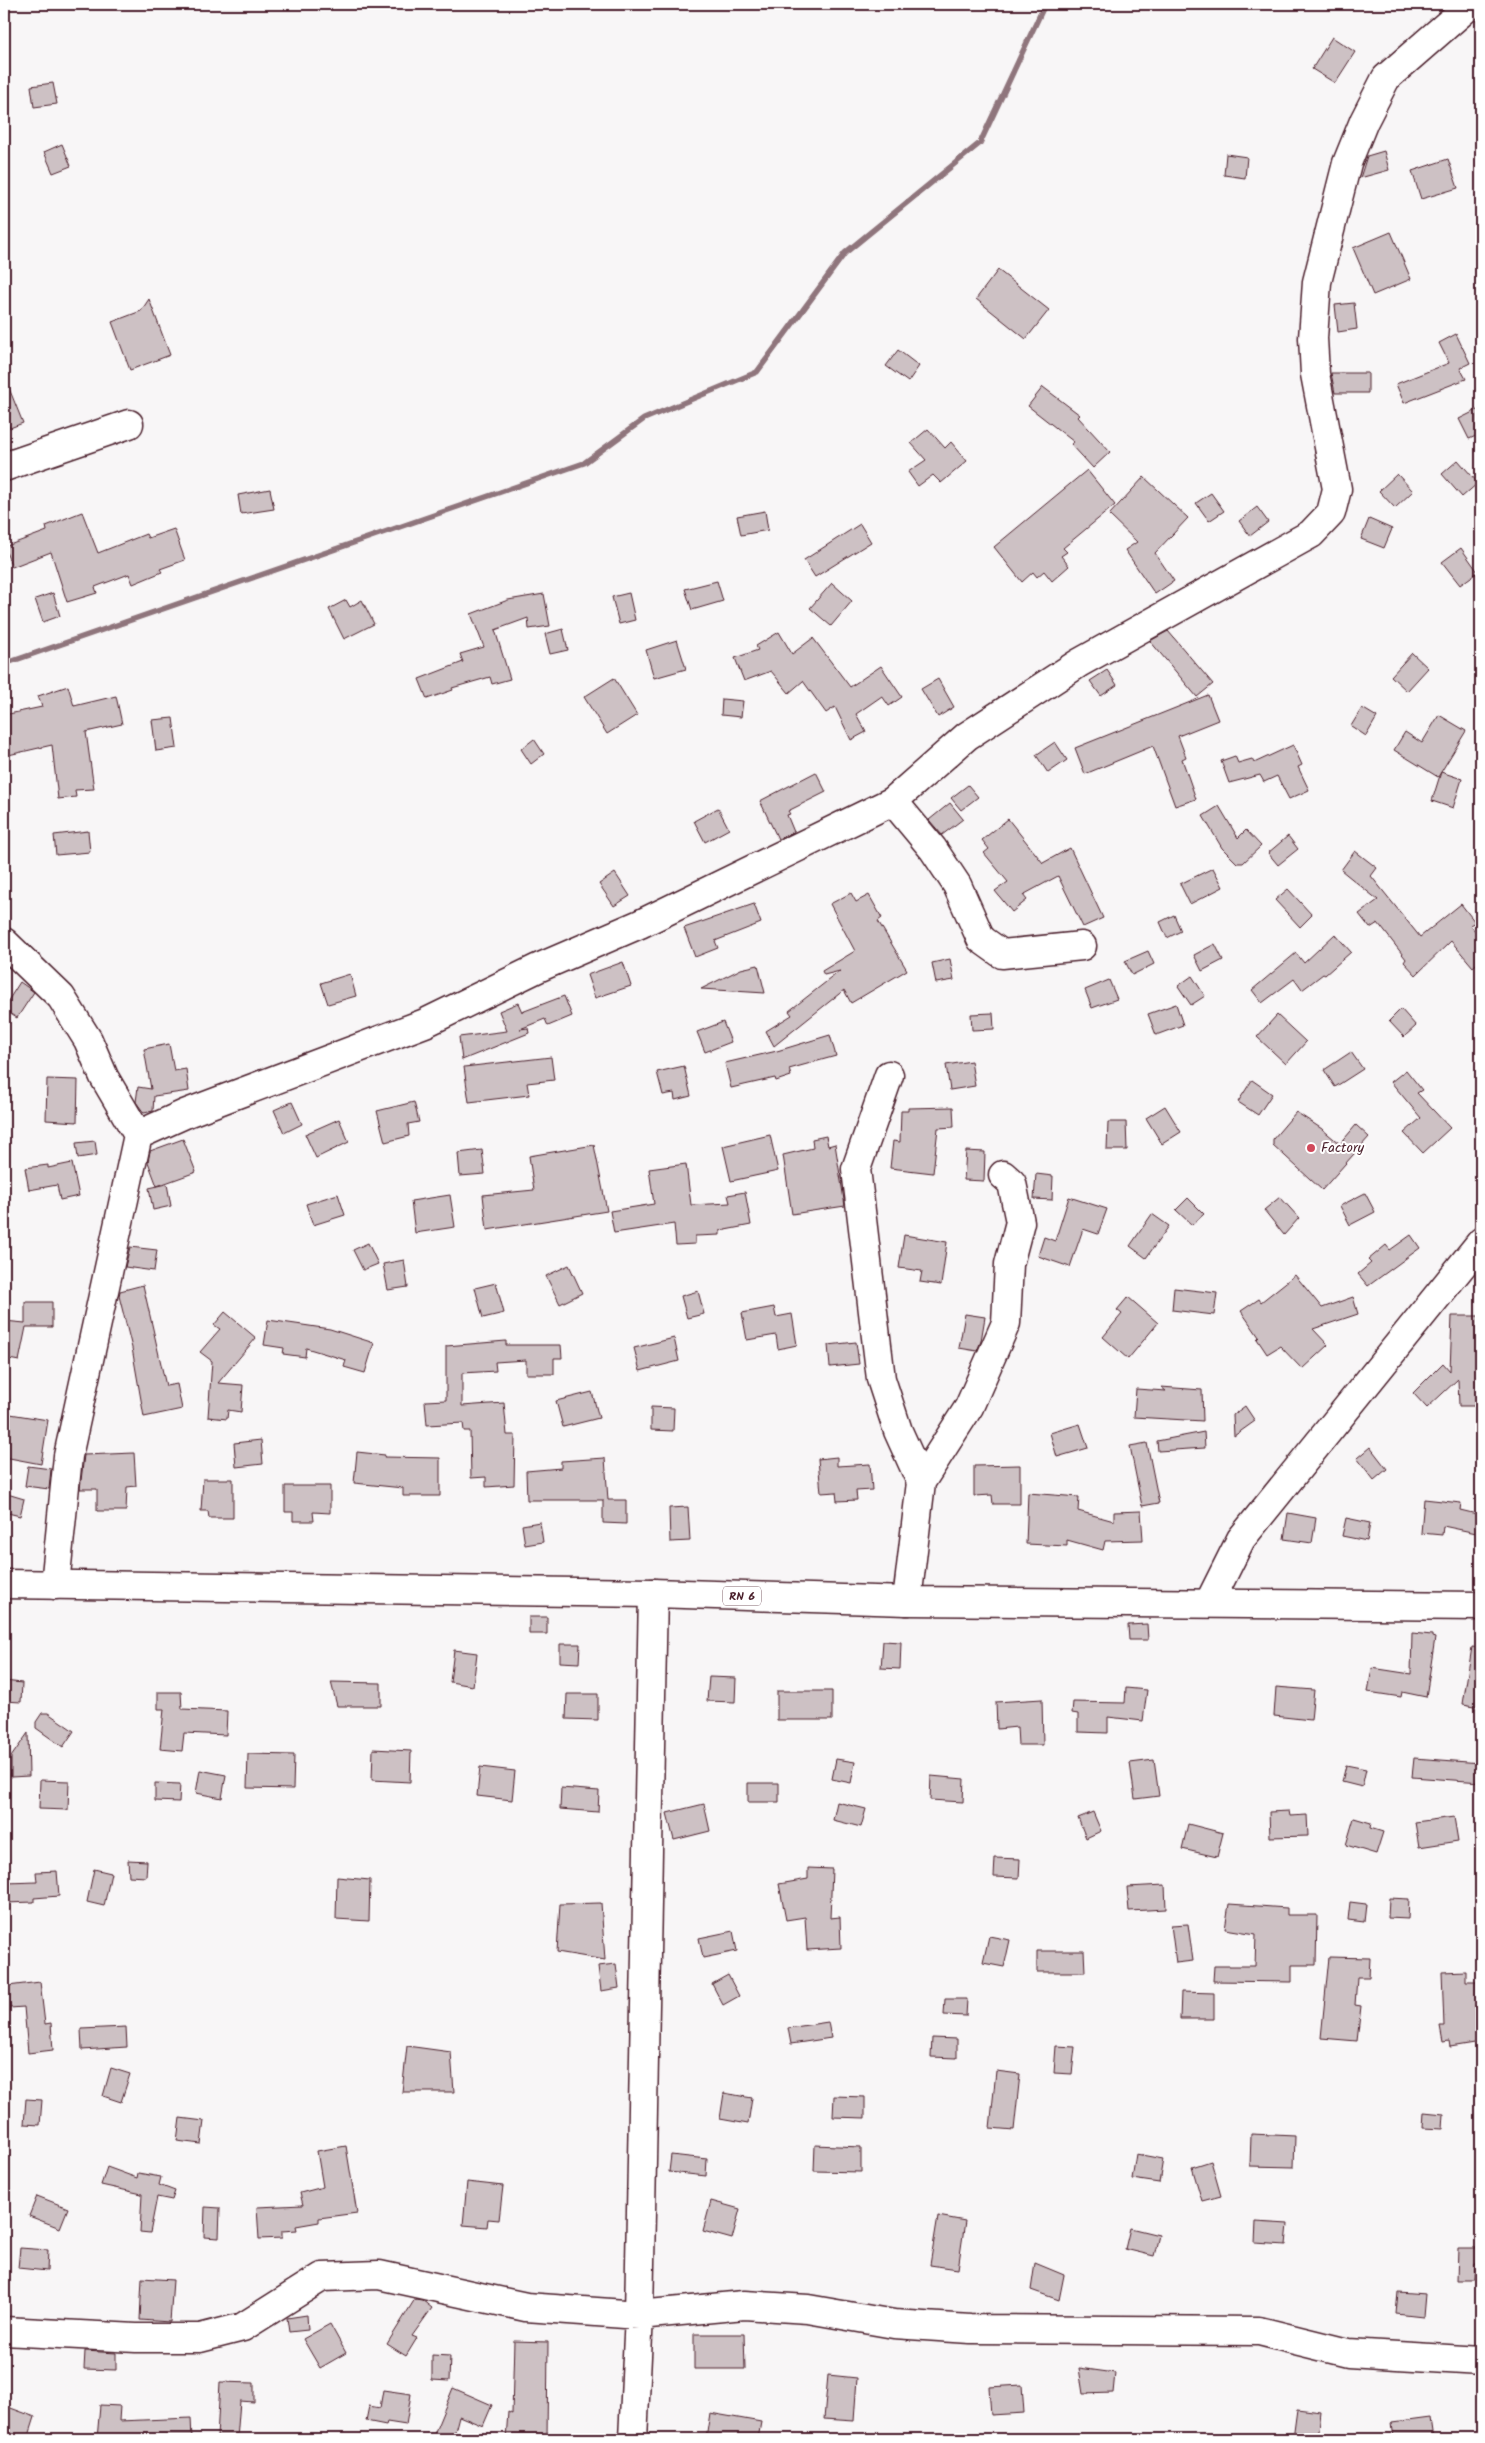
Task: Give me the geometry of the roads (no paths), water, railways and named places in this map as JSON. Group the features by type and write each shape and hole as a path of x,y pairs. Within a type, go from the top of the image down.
{"street":[{"path":"138,1135 186,1113 425,1023 538,968 640,924 718,887 892,801 967,736 1079,663 1311,534 1331,513 1336,489 1315,374 1313,338 1317,282 1347,163 1364,121 1386,78 1471,4"},
{"path":"4,467 129,424"},
{"path":"892,801 933,849 957,885 981,939 1002,954 1082,946"},
{"path":"4,942 61,997 88,1040 104,1077 138,1135 68,1456 55,1585"},
{"path":"889,1075 856,1169 880,1379 898,1431 921,1482"},
{"path":"907,1601 921,1482 969,1407 1006,1323 1009,1264 1020,1222 1012,1183 1003,1175"},
{"path":"1209,1603 1241,1539 1481,1242"},
{"name":"RN 6","path":"4,1584 653,1593 907,1601 1481,1606"},
{"path":"633,2439 639,2315 653,1593"},
{"path":"4,2331 136,2338 200,2338 243,2327 322,2277 379,2275 526,2307 639,2315 744,2305 808,2309 894,2324 970,2329 1259,2331 1348,2353 1481,2361"}],"waterway":[{"path":"4,664 584,463 644,419 757,372 845,253 980,143 1045,4"}],"place":[{"name":"Factory","path":"1311,1148"}]}
